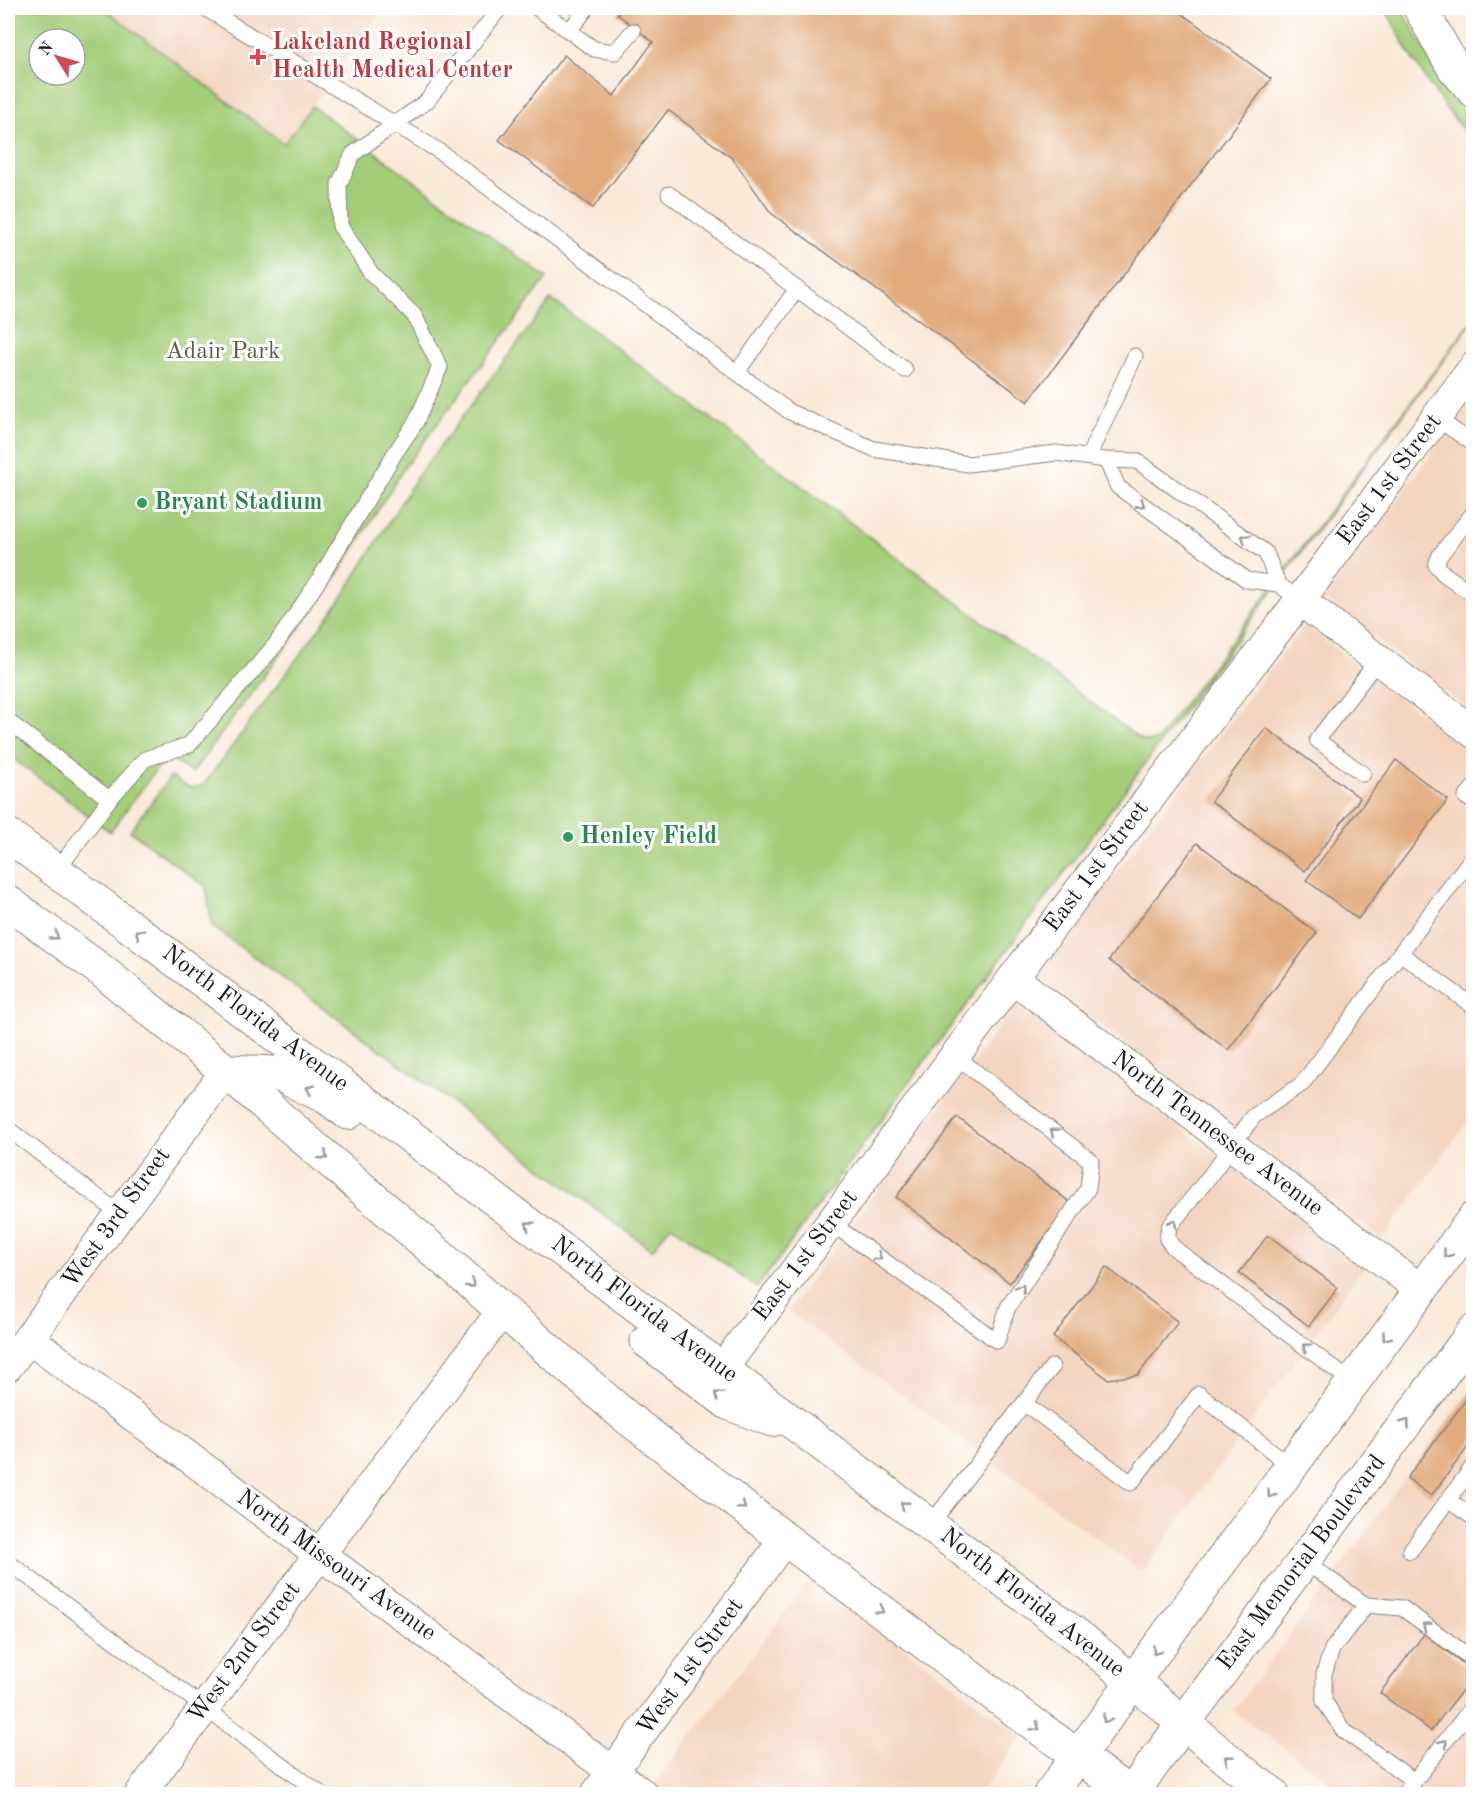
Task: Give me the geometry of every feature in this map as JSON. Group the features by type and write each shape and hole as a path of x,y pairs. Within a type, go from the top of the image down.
{"main road":[{"path":"1420,8 1454,68 1473,91"},
{"name":"North Florida Avenue","path":"8,835 1078,1636 1273,1794"},
{"path":"8,902 102,971 226,1071 625,1416 785,1539 1131,1794"},
{"path":"226,1071 276,1073 326,1097 728,1403 810,1435"},
{"path":"1050,1794 1473,1218"},
{"name":"East Memorial Boulevard","path":"1131,1794 1473,1331"}],"street":[{"name":"East 1st Street","path":"722,1369 1012,978 1289,592 1436,418 1473,367"},
{"path":"1289,592 1473,733"},
{"name":"North Tennessee Avenue","path":"1012,978 1421,1290"},
{"name":"West 3rd Street","path":"8,1366 226,1071"},
{"name":"West 2nd Street","path":"140,1794 502,1311"},
{"name":"North Missouri Avenue","path":"28,1338 319,1554 604,1783 643,1794"},
{"name":"West 1st Street","path":"604,1783 785,1539"}],"lane":[{"path":"205,8 449,159 790,412 874,449 968,464 1056,453 1106,460 1137,461 1266,553 1289,592"},
{"path":"56,872 109,799 145,759 189,746 276,644 317,583 416,422 440,367 414,315 371,273 340,226 339,184 353,154 427,101 500,8"},
{"path":"537,8 594,49 615,52 633,31"},
{"path":"569,31 587,8"},
{"path":"669,194 905,370"},
{"path":"737,372 797,289"},
{"path":"1088,457 1135,356"},
{"path":"1436,418 1473,444"},
{"path":"1106,460 1118,487 1246,580 1289,592"},
{"path":"1473,512 1440,555 1436,565 1444,574 1473,595"},
{"path":"1363,774 1317,740 1378,660"},
{"path":"8,720 109,799"},
{"path":"1473,787 1466,797 1473,802"},
{"path":"1353,1383 1174,1248 1167,1239 1169,1227 1254,1116 1302,1084 1473,855"},
{"path":"1400,952 1473,1006"},
{"path":"831,1223 997,1341 1008,1306 1088,1188 1091,1161 955,1056"},
{"path":"8,1129 120,1214"},
{"path":"930,1525 1052,1367"},
{"path":"1024,1403 1131,1483 1199,1394 1292,1467"},
{"path":"1410,1551 1473,1465"},
{"path":"1448,1500 1473,1518"},
{"path":"1304,1561 1366,1605 1402,1608 1473,1660"},
{"path":"8,1562 321,1794"},
{"path":"1366,1605 1332,1649 1324,1674 1324,1701 1343,1730 1414,1781"},
{"path":"1404,1794 1473,1705"}],"shaded area":[{"name":"Lakeland Regional Health Medical Center","path":"103,8 385,8 284,144"},
{"path":"1473,398 1473,713 1324,599"},
{"path":"1304,625 1473,754 1473,1114 1382,1240 1037,976"},
{"path":"1017,1002 1364,1267 1142,1572 788,1311"},
{"path":"1473,1386 1473,1794 1347,1794 1233,1711"},
{"path":"811,1578 1022,1736 980,1794 669,1794 655,1783"}],"green space":[{"name":"Adair Park","path":"8,8 103,8 284,144 312,106 547,278 404,468 328,590 192,773 166,756 110,832 8,755"},
{"path":"1385,8 1401,8 1441,78 1473,117 1473,142 1425,78"},
{"name":"Henley Field","path":"551,299 1140,739 1148,742 1157,740 1473,320 757,1288 671,1225 652,1250 212,926 206,887 130,831 171,776 191,787 205,783 341,599 417,477"}],"building":[{"path":"623,8 1174,8 1271,79 1028,402 771,213 733,159 668,110 593,208 499,140 564,55 614,96 653,42 617,14"},
{"path":"1266,728 1360,798 1305,871 1211,801"},
{"path":"1396,760 1448,800 1358,919 1306,880"},
{"path":"1197,843 1317,933 1228,1050 1109,960"},
{"path":"957,1117 1071,1203 1010,1283 896,1197"},
{"path":"1268,1235 1338,1288 1309,1326 1239,1273"},
{"path":"1106,1267 1178,1322 1138,1375 1108,1379 1053,1337"},
{"path":"1474,1389 1474,1439 1431,1496 1407,1478"},
{"path":"1424,1634 1474,1672 1431,1731 1380,1693"}],"place":[{"name":"Lakeland Regional Health Medical Center","path":"258,57"},
{"name":"Bryant Stadium","path":"142,503"},
{"name":"Henley Field","path":"568,837"}]}
